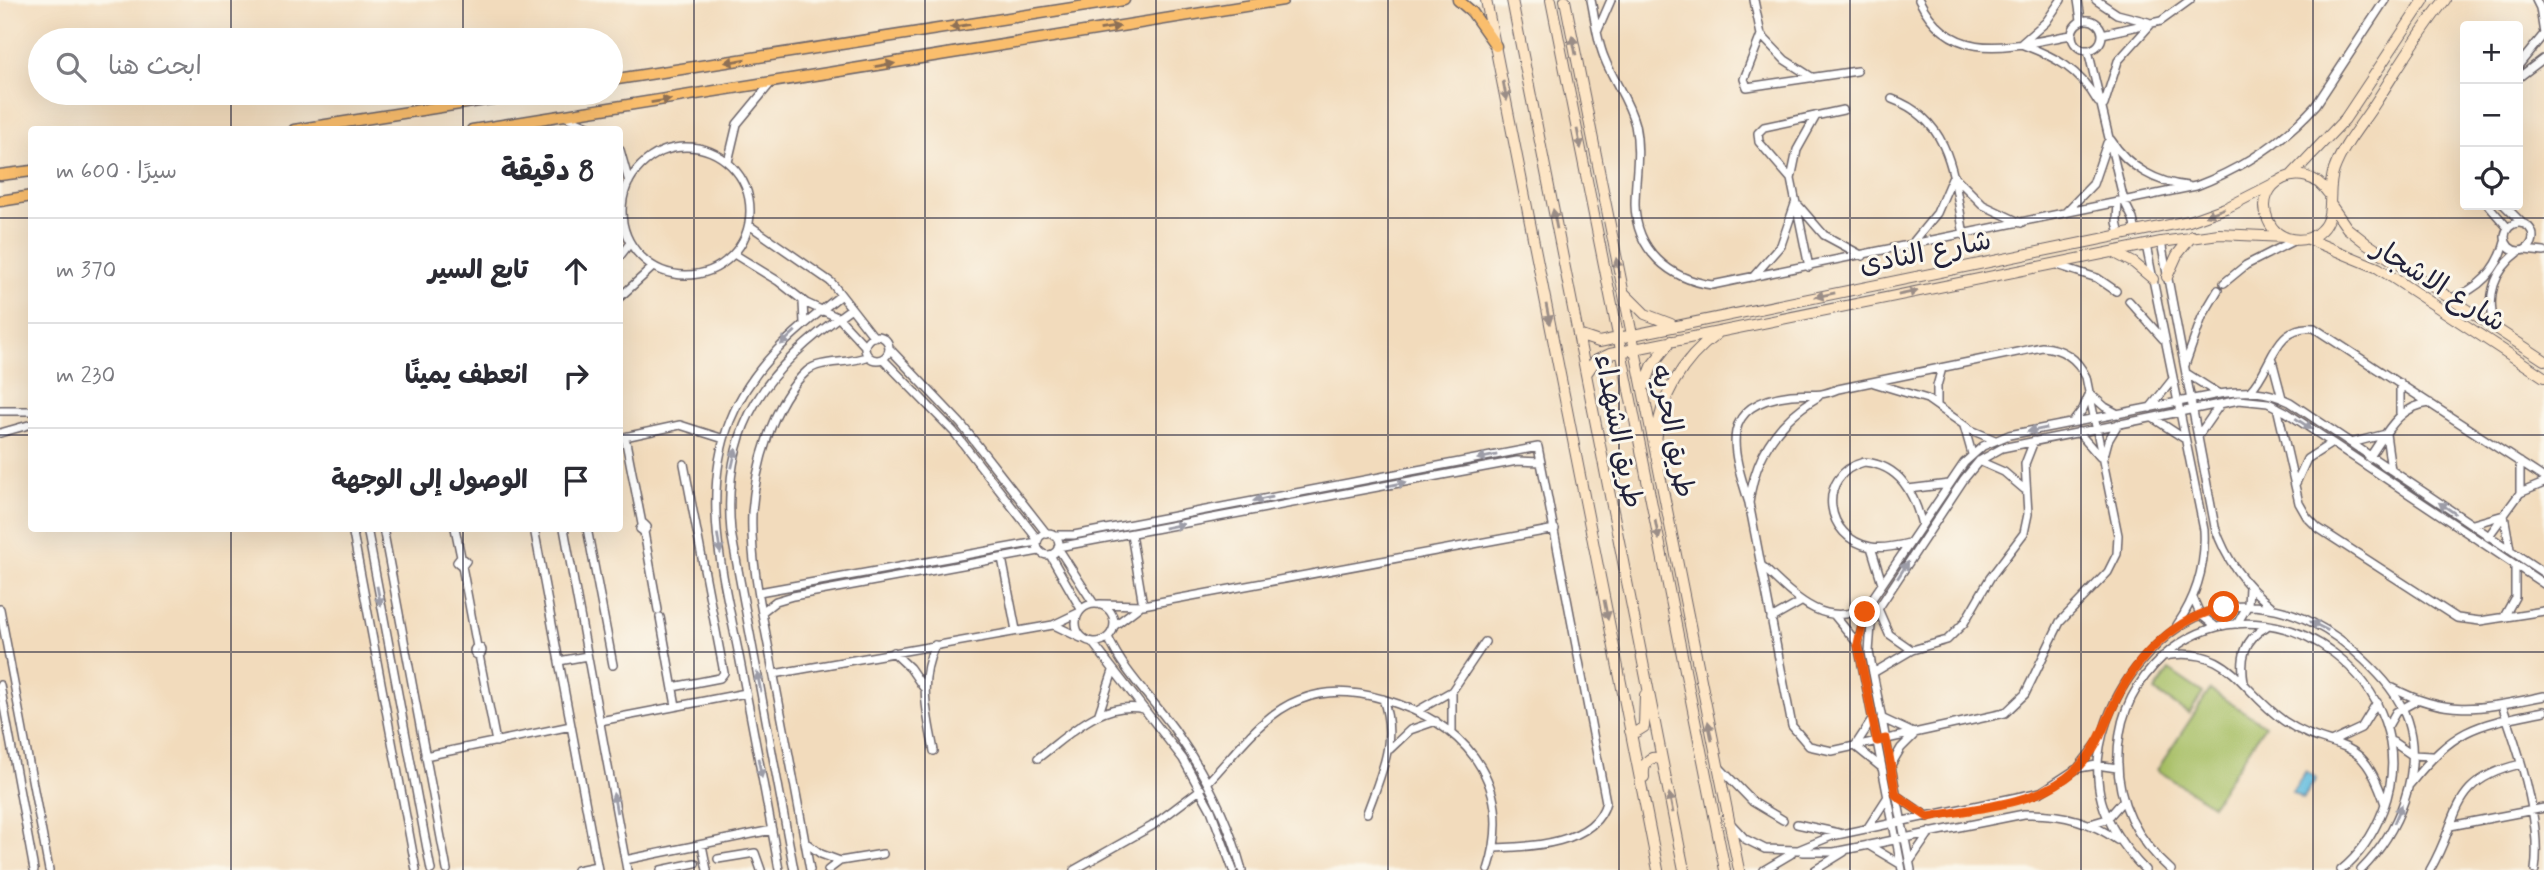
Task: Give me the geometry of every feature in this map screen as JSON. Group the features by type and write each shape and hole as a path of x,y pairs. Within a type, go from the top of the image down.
{"main road":[{"path":"623,78 1124,0"},
{"path":"498,126 1283,0"},
{"path":"1458,0 1472,12 1496,46"},
{"path":"320,126 453,105"},
{"path":"0,176 28,171"},
{"path":"0,201 28,197"}],"street":[{"name":"طريق الشهداء","path":"1486,0 1658,870"},
{"name":"طريق الشهداء","path":"1512,0 1684,870"},
{"name":"طريق الحريه","path":"1551,0 1725,870"},
{"name":"طريق الحريه","path":"1565,0 1739,870"},
{"path":"1591,0 1604,59 1626,99 1636,130 1639,170 1636,215 1644,242 1661,264 1685,279 1712,285 1750,280 2196,186 2256,158 2303,120 2316,105 2385,0"},
{"path":"1598,31 1611,0"},
{"path":"1919,0 1938,27 1958,41 1993,48 2071,35"},
{"path":"2020,44 2046,22 2061,0"},
{"path":"2080,0 2084,20"},
{"path":"2096,0 2117,14 2152,23"},
{"path":"2102,34 2171,16 2190,0"},
{"path":"2290,239 2272,227 2266,212 2267,196 2277,182 2291,176 2345,119 2424,0"},
{"path":"2328,193 2344,149 2445,0"},
{"path":"2523,61 2544,34 2536,0"},
{"path":"1755,1 1761,35 1744,79 1747,86 1857,71"},
{"path":"2084,20 2099,25 2102,34 2100,43 2090,50 2075,44 2071,35 2074,26 2084,20"},
{"path":"2103,109 2108,85 2118,61 2152,23"},
{"path":"1761,35 1785,60 1814,78"},
{"path":"2020,44 2069,66 2083,79 2103,109"},
{"path":"2523,74 2544,59 2536,47"},
{"path":"2090,50 2121,202 2117,222 2120,235"},
{"path":"728,162 737,124 769,84"},
{"path":"1892,99 1914,109 1932,124 1945,144 1964,235"},
{"path":"1809,267 1791,179 1759,142 1758,134 1764,127 1843,110"},
{"path":"564,116 588,126"},
{"path":"1791,179 1801,141 1817,116"},
{"path":"2108,136 2122,155 2150,176 2172,184 2196,186"},
{"path":"2062,214 2079,201 2093,184 2102,164 2108,136"},
{"path":"623,219 630,243 653,267 681,276 710,271 734,254 749,225 747,191 728,162 702,149 673,148 647,160 629,182"},
{"path":"623,161 629,182 623,211"},
{"path":"1953,174 1983,205 2022,223"},
{"path":"1909,246 1937,213 1953,174"},
{"path":"2224,283 2246,265 2290,239 2308,239 2325,226 2331,205 2328,193 2312,178 2291,176"},
{"name":"شارع النادى","path":"1578,335 1599,342 2136,232 2215,212 2277,182"},
{"path":"1750,280 1781,245 1796,200"},
{"path":"1796,200 1824,235 1864,256"},
{"path":"2121,202 2131,212 2136,232"},
{"name":"شارع الاشجار","path":"2331,205 2356,236 2544,360"},
{"path":"2492,210 2508,228"},
{"path":"2509,210 2522,223 2544,237"},
{"path":"2508,228 2522,223"},
{"path":"749,225 831,282 874,337 882,338 961,424 1050,535 1097,604 1110,610 1114,625"},
{"path":"2451,298 2471,290 2487,276 2497,262 2508,228"},
{"path":"2495,328 2490,304 2494,280 2504,265 2532,244 2532,230"},
{"name":"شارع النادى","path":"1586,374 1599,357 1634,348 2112,251 2192,236 2246,234 2290,239"},
{"path":"2167,277 2177,255 2192,236"},
{"name":"شارع الاشجار","path":"2308,239 2357,257 2388,274 2544,377"},
{"path":"2505,241 2511,249 2544,252"},
{"path":"2161,242 2219,538 2228,559 2249,587 2275,609"},
{"path":"623,252 630,243"},
{"path":"2145,870 2124,845 2107,818 2099,793 2097,765 2102,738 2117,698 2132,674 2175,628 2193,598 2203,565 2204,542 2146,245"},
{"path":"2112,251 2134,263 2153,279"},
{"path":"734,254 778,281 803,302 839,317 865,346 868,356"},
{"path":"1986,262 1983,270 1989,276"},
{"path":"2053,264 2086,273 2116,291"},
{"path":"623,294 653,267"},
{"path":"1966,267 1971,272 1970,280"},
{"path":"2185,369 2202,317 2218,290"},
{"path":"1623,291 1645,314 1675,325"},
{"path":"779,870 725,577 715,510 716,475 724,439 751,380 779,346 841,295"},
{"path":"2129,301 2149,320 2166,344"},
{"path":"803,302 804,323"},
{"path":"794,870 731,532 729,494 733,461 745,425 776,372 806,342 850,309"},
{"path":"2250,391 2263,376 2277,344 2289,332 2314,328 2400,383 2520,462 2544,481 2520,493 2483,543"},
{"path":"1655,453 1659,421 1673,384 1696,352 1720,331"},
{"path":"865,346 874,337"},
{"path":"1643,391 1653,364 1671,341"},
{"path":"1749,503 1755,471 1769,441 1791,416 1818,397 1870,382 2042,347 2055,349 2077,362 2089,393 2118,535 2117,554 2108,572 2078,601 2052,635 2025,694 2014,706 1995,717 1855,746 1819,750 1809,746 1795,731 1749,503 1733,443 1742,416 1752,406 1792,395 1818,397"},
{"path":"883,359 889,348"},
{"path":"810,870 762,612 752,515 761,456 771,428 785,402 808,371 824,364 845,364 868,356 883,359 969,449 1037,541 1039,551"},
{"path":"2272,359 2281,398"},
{"path":"1937,404 1937,386 1942,368"},
{"path":"2185,369 2220,394"},
{"path":"2150,408 2173,379"},
{"path":"1870,382 1905,390 1937,404 1963,425 1995,440"},
{"path":"2400,383 2400,414"},
{"path":"1901,867 1858,644 1868,605 1909,543 1972,454 1995,440 2220,394 2250,391 2281,398 2544,573"},
{"path":"2089,393 2105,407 2119,414"},
{"path":"2071,423 2083,410 2089,393"},
{"path":"1910,866 1868,643 1878,609 1964,479 1979,461 2002,448 2221,404 2249,400 2277,407 2544,584"},
{"path":"2365,464 2400,414 2414,406 2430,403"},
{"path":"2198,437 2221,404"},
{"path":"2277,407 2299,503 2312,523 2450,615 2472,621 2544,611"},
{"path":"0,411 28,411"},
{"path":"2152,417 2185,439"},
{"path":"2103,460 2108,441 2118,424"},
{"path":"0,433 28,425"},
{"path":"623,437 680,425 724,439"},
{"path":"1963,425 1972,454"},
{"path":"2078,432 2103,460"},
{"path":"2351,443 2386,434"},
{"path":"2386,434 2391,470"},
{"path":"623,440 630,462 676,706"},
{"path":"1873,673 1912,650 1947,640 1964,623 1990,578 2024,533 2028,514 2025,464 2034,441"},
{"path":"2295,487 2307,459 2332,443"},
{"path":"759,592 1037,541 1050,535 1087,532 1534,446 1539,449 1606,802 1589,827 1577,834 1495,848"},
{"path":"1050,555 1058,547 1517,461 1541,462"},
{"path":"1979,461 2004,472 2025,489"},
{"path":"623,463 630,462"},
{"path":"1909,543 1871,547 1851,538 1836,523 1830,506 1833,485 1848,468 1864,462 1885,466 1902,480 1908,489 1922,525"},
{"path":"2520,462 2520,493"},
{"path":"673,687 720,678 724,673 684,464"},
{"path":"1908,489 1949,484"},
{"path":"2471,524 2504,515"},
{"path":"2504,515 2510,550"},
{"path":"774,674 1053,625 1097,604 1143,605 1555,529"},
{"path":"353,532 416,870"},
{"path":"368,532 431,870"},
{"path":"384,532 447,870"},
{"path":"456,532 496,741"},
{"path":"535,532 598,868 577,870"},
{"path":"565,532 627,870"},
{"path":"588,532 613,665"},
{"path":"1131,534 1143,605"},
{"path":"1871,547 1879,565 1882,584"},
{"path":"762,612 776,601 793,596 1039,551 1050,555 1080,611 1077,631 1089,641 1177,750 1201,789 1233,870"},
{"path":"1002,558 1016,630"},
{"path":"2504,617 2517,586 2515,564"},
{"path":"1761,565 1801,602 1835,616 1858,644"},
{"path":"725,577 739,574"},
{"path":"2237,624 2248,605 2249,587"},
{"path":"2193,598 2200,614 2216,627"},
{"path":"1771,619 1801,602"},
{"path":"1108,638 1114,625 1127,613 1143,605"},
{"path":"1835,616 1852,613 1868,605"},
{"path":"2175,628 2200,614 2224,607 2248,605 2275,609 2330,632 2361,657 2402,706 2410,730 2412,755 2408,787"},
{"path":"0,609 49,870"},
{"path":"1878,609 1889,634 1912,650"},
{"path":"2171,870 2143,842 2122,802 2117,768 2121,727 2137,689 2163,657 2196,635 2216,627 2237,624 2268,626 2311,639 2338,655 2360,677 2377,702 2388,726 2392,742 2393,774 2385,805 2371,836 2341,870"},
{"path":"1053,625 1089,641 1108,638"},
{"path":"2245,682 2244,652 2253,636 2268,626"},
{"path":"1108,638 1123,666 1173,728 1208,782 1231,833 1242,870"},
{"path":"1418,711 1452,691 1485,642"},
{"path":"923,688 935,645"},
{"path":"893,652 910,668 923,688 934,751"},
{"path":"2163,657 2184,654 2204,656 2224,664 2245,682 2263,704 2288,724 2333,741 2363,759 2377,778 2385,805"},
{"path":"559,660 587,656"},
{"path":"1099,713 1114,671"},
{"path":"0,685 34,870"},
{"path":"1630,731 1639,732 1645,724 1645,694 1648,686"},
{"path":"2388,686 2416,701 2455,709 2502,705 2544,696"},
{"path":"1452,691 1452,731"},
{"path":"1208,782 1264,723 1297,700 1339,692 1383,699 1436,720 1452,731 1476,759 1489,783 1496,810 1495,848 1488,870"},
{"path":"600,721 746,693"},
{"path":"1367,813 1389,750 1390,724 1383,699"},
{"path":"2388,726 2402,706 2416,701"},
{"path":"2333,741 2361,728 2377,702"},
{"path":"2502,705 2521,764 2537,846 2535,870"},
{"path":"1038,758 1099,713 1122,707 1145,710"},
{"path":"2361,870 2384,842 2408,787 2433,756 2462,732 2544,711"},
{"path":"1881,718 1915,733"},
{"path":"1855,746 1872,719"},
{"path":"1389,750 1409,730 1436,720"},
{"path":"425,756 571,726"},
{"path":"1891,766 1901,748 1915,733"},
{"path":"1730,822 1754,845 1776,851 1798,850 1843,834 2028,797 2053,786 2078,768 2102,738"},
{"path":"2392,742 2412,755 2433,756"},
{"path":"1855,746 1882,767"},
{"path":"1643,794 1646,762 1655,757 1662,760"},
{"path":"2430,870 2459,801 2476,782 2499,769 2521,764"},
{"path":"1717,765 1753,802 1783,820"},
{"path":"2078,768 2097,765 2117,768"},
{"path":"1074,870 1134,837 1201,789"},
{"path":"1896,795 1928,817"},
{"path":"1866,830 1888,798"},
{"path":"2089,824 2107,818 2122,802"},
{"path":"1712,806 1725,803"},
{"path":"2450,826 2544,808"},
{"path":"1764,870 1777,860 1798,852 1851,848 2024,814 2053,815 2089,824 2124,845"},
{"path":"422,821 437,818"},
{"path":"1797,824 1843,834"},
{"path":"625,860 772,830"},
{"path":"1910,866 1930,832"},
{"path":"805,842 821,854 840,861"},
{"path":"702,845 707,870"},
{"path":"1868,845 1901,867"},
{"path":"1815,870 1851,848"},
{"path":"718,859 755,853 761,870"},
{"path":"828,870 840,861 883,854"},
{"path":"661,870 695,863"}],"green space":[{"path":"2169,670 2203,693 2189,714 2155,691"},
{"path":"2210,690 2265,725 2212,805 2157,770"}],"water":[{"path":"2306,771 2316,778 2303,799 2292,792"}],"route":[{"path":"1865,612 1858,644 1877,741 1886,739 1896,795 1928,817 2028,797 2065,778 2078,768 2102,738 2122,690 2154,647 2191,618 2224,607"}]}
